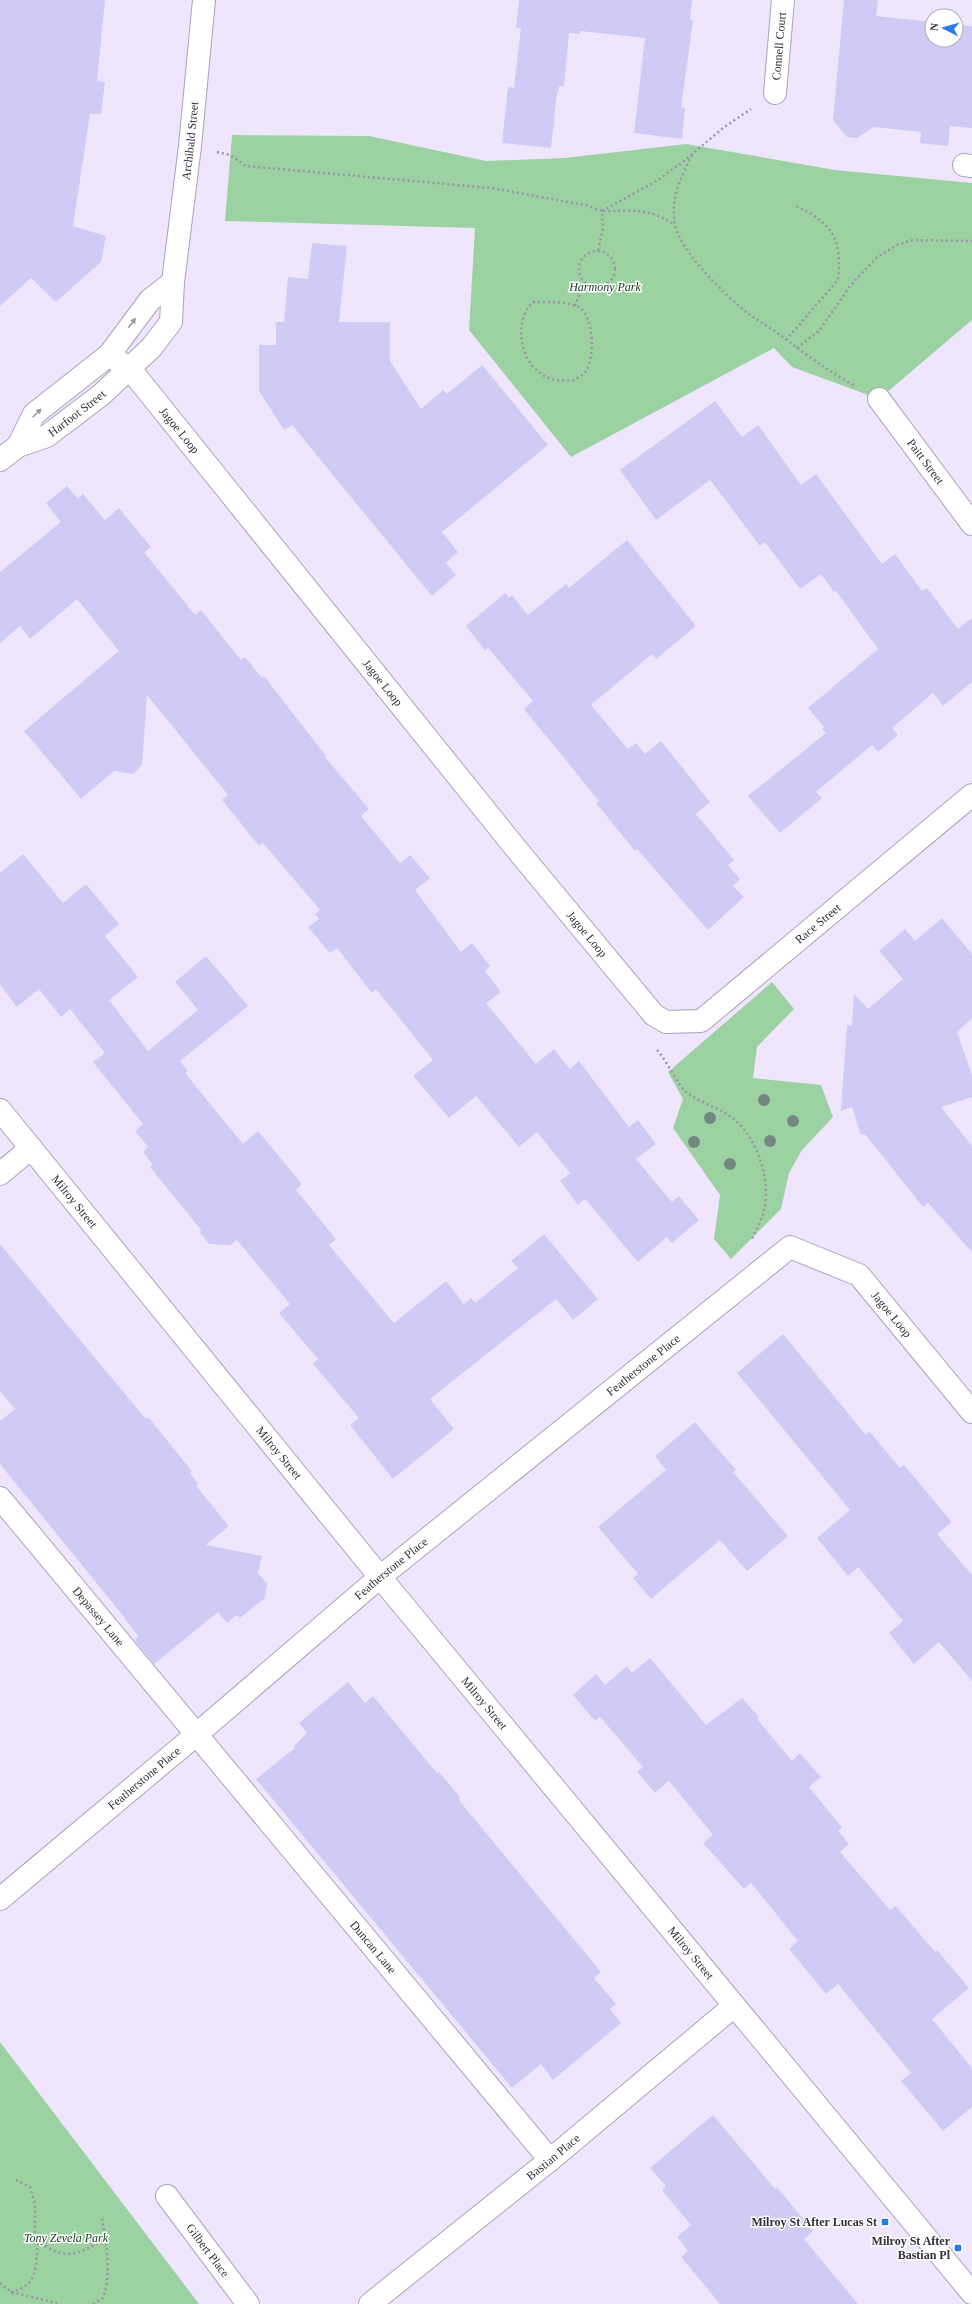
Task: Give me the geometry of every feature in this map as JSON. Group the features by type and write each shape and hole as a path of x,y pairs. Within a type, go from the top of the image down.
{"street":[{"name":"Archibald Street","path":"130,369 151,348 171,322 173,282 190,146 204,0"},
{"name":"Connell Court","path":"775,93 783,0"},
{"path":"109,355 150,300 173,282"},
{"name":"Jagoe Loop","path":"109,355 130,369 518,851 654,1015"},
{"name":"Harfoot Street","path":"18,446 34,414 109,355"},
{"name":"Harfoot Street","path":"0,460 18,446 47,436 101,395 130,369"},
{"name":"Paitt Street","path":"880,399 972,524"},
{"name":"Race Street","path":"654,1015 666,1022 701,1021 972,795"},
{"name":"Milroy Street","path":"0,1110 380,1577 972,2293"},
{"path":"0,1174 32,1148"},
{"name":"Jagoe Loop","path":"790,1247 859,1275 972,1412"},
{"name":"Featherstone Place","path":"0,1899 198,1734 380,1577 790,1247"},
{"name":"Depassey Lane","path":"0,1498 198,1734"},
{"name":"Duncan Lane","path":"198,1734 550,2160"},
{"name":"Bastian Place","path":"370,2304 550,2160 734,2006"},
{"name":"Gilbert Place","path":"166,2196 248,2304"}],"path":[{"path":"602,211 658,180 692,155 723,128 775,93"},
{"path":"190,146 230,155 246,166 491,188 585,205 602,211 640,210 658,214 675,225"},
{"path":"692,155 678,182 673,205 675,225 690,255 724,292 750,314 826,370 880,399"},
{"path":"786,340 837,280 840,271 832,232 810,213 794,205"},
{"path":"598,251 603,228 602,211"},
{"path":"797,348 819,331 850,286 876,258 897,245 913,240 972,241"},
{"path":"598,251 604,252 613,260 615,272 613,278 604,287 598,288 584,283 579,275 579,264 586,254 598,251"},
{"path":"575,306 584,283"},
{"path":"533,302 550,302 575,306 585,312 591,332 592,351 586,371 574,380 548,378 535,368 525,352 520,335 520,323 525,309 533,302"},
{"path":"652,1044 674,1073 682,1089 693,1098 713,1106 736,1121 751,1141 762,1162 765,1188 763,1212 748,1246"},
{"path":"16,2180 30,2188 35,2204 35,2238 53,2252 73,2255 105,2239"},
{"path":"93,2304 104,2298 109,2282 102,2218"},
{"path":"11,2292 25,2289 33,2278 38,2241"},
{"path":"0,2283 11,2292 60,2304"}],"green space":[{"name":"Harmony Park","path":"232,135 369,136 486,161 565,158 686,144 835,170 972,183 972,320 879,399 792,367 774,348 571,457 469,330 475,228 225,221"},
{"path":"772,982 794,1009 757,1047 753,1078 821,1085 833,1117 802,1150 789,1173 781,1209 731,1259 714,1239 720,1195 673,1128 683,1099 668,1072"},
{"name":"Tony Zevela Park","path":"0,2042 199,2304 0,2304"}],"building":[{"path":"0,0 105,0 97,81 105,82 101,114 90,114 73,226 106,236 101,262 56,302 31,278 0,306"},
{"path":"519,0 692,0 690,19 693,20 681,108 685,108 682,139 634,133 645,38 580,31 580,34 569,33 564,86 559,86 557,93 551,148 502,143 508,87 514,88 521,28 516,28"},
{"path":"844,0 878,0 876,16 924,21 924,48 964,48 964,26 972,26 972,128 950,126 948,146 920,143 921,132 874,127 857,138 847,137 833,120"},
{"path":"312,243 347,246 339,322 390,322 390,361 421,409 443,390 447,394 482,365 548,445 442,532 458,552 446,563 456,575 432,596 292,425 284,430 259,391 259,345 276,345 276,322 284,322 288,277 308,279"},
{"path":"715,401 742,437 758,425 801,485 816,474 882,564 895,554 922,591 927,588 958,629 972,618 972,682 943,706 933,693 892,728 898,735 878,752 872,745 816,792 822,798 780,833 748,796 826,733 822,729 824,727 808,708 878,649 836,591 834,592 821,574 800,589 765,542 760,546 710,480 656,520 620,470"},
{"path":"67,486 78,499 83,494 105,520 119,508 151,547 144,552 195,615 201,610 241,660 245,657 262,678 264,676 326,756 325,757 369,809 361,816 400,863 410,855 430,878 415,890 461,952 472,943 490,966 485,971 501,992 486,1003 536,1064 554,1049 570,1069 579,1061 629,1127 638,1120 656,1144 636,1159 672,1202 679,1196 699,1220 672,1243 667,1237 638,1262 585,1199 578,1205 560,1181 570,1173 537,1132 519,1147 476,1096 449,1118 413,1076 433,1060 376,989 372,993 337,948 330,953 308,927 319,919 315,914 320,910 263,843 259,846 222,800 228,795 147,695 142,765 133,774 114,771 81,799 24,731 119,651 77,599 30,639 20,626 0,643 0,572 61,522 46,503"},
{"path":"627,540 696,626 656,659 652,654 591,705 628,749 636,743 645,754 661,741 710,802 696,814 734,860 728,865 740,879 733,886 744,897 708,930 637,849 635,851 596,803 599,801 524,709 533,701 488,648 485,650 466,626 505,593 509,598 512,595 528,615 566,584 569,588"},
{"path":"23,854 63,903 86,884 119,924 105,936 138,977 109,1000 148,1051 198,1010 175,982 206,956 248,1006 180,1061 188,1071 185,1073 243,1144 258,1131 302,1184 296,1190 336,1239 329,1245 394,1323 446,1281 464,1304 471,1298 475,1303 518,1268 511,1261 544,1234 598,1299 573,1320 556,1299 430,1399 454,1429 393,1479 350,1425 359,1418 313,1364 318,1359 279,1313 290,1304 237,1240 230,1245 209,1244 200,1233 201,1230 150,1167 153,1165 143,1152 148,1147 135,1131 143,1124 93,1062 105,1053 70,1009 61,1017 39,989 17,1007 0,985 0,873"},
{"path":"942,918 972,954 972,1018 957,1032 972,1075 972,1097 941,1107 972,1146 972,1252 928,1203 923,1207 865,1134 861,1135 852,1107 841,1111 847,1025 852,1026 854,994 868,1009 903,979 879,951 905,929 915,941"},
{"path":"0,1244 146,1419 148,1417 192,1471 190,1473 198,1484 196,1486 229,1526 206,1545 262,1556 258,1573 267,1584 265,1598 240,1618 237,1615 227,1623 218,1612 154,1664 135,1640 138,1636 120,1612 0,1464 0,1421 15,1409 0,1391"},
{"path":"783,1334 866,1435 869,1431 900,1468 904,1465 952,1522 937,1534 972,1575 972,1681 939,1642 914,1664 889,1633 903,1621 858,1567 848,1576 817,1538 850,1510 737,1373"},
{"path":"695,1422 736,1470 733,1472 788,1536 747,1571 720,1540 651,1599 633,1578 638,1574 598,1527 666,1470 655,1456"},
{"path":"650,1658 706,1725 742,1698 759,1717 757,1719 792,1761 800,1753 821,1777 809,1787 842,1827 838,1831 849,1844 840,1852 890,1910 896,1906 935,1952 937,1950 969,1988 932,2019 972,2068 972,2107 943,2131 901,2081 911,2073 838,1984 826,1994 789,1949 798,1941 751,1883 744,1889 703,1843 713,1835 669,1781 655,1793 637,1772 643,1767 600,1717 595,1721 573,1695 596,1674 605,1685 627,1666 632,1673"},
{"path":"348,1682 365,1703 373,1696 437,1773 439,1772 461,1798 458,1799 601,1972 594,1978 616,2004 610,2009 621,2023 553,2080 541,2064 512,2088 256,1779 295,1748 294,1746 307,1733 299,1723"},
{"path":"713,2115 775,2189 777,2187 813,2231 804,2239 858,2304 720,2304 681,2257 688,2251 677,2237 691,2225 662,2190 666,2186 650,2168"}],"place":[{"name":"Milroy St After Lucas St","path":"885,2222"},
{"name":"Milroy St After Bastian Pl","path":"958,2248"}]}
